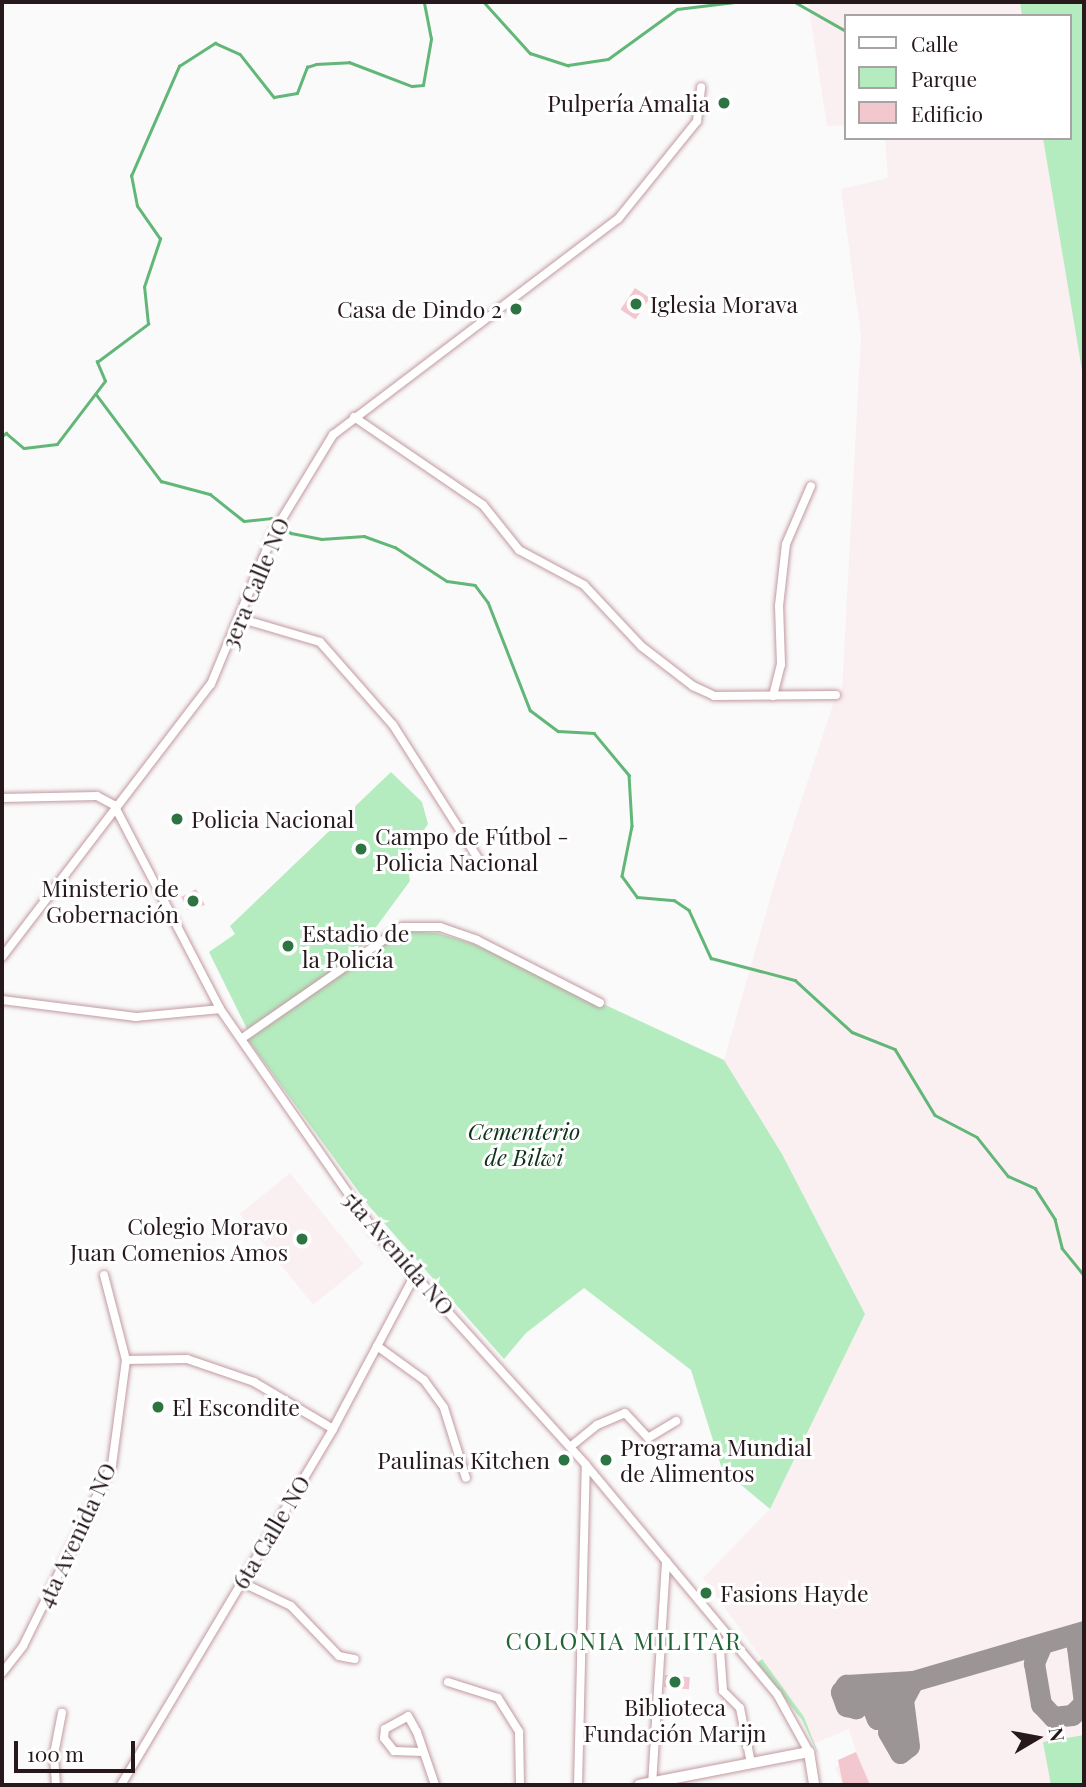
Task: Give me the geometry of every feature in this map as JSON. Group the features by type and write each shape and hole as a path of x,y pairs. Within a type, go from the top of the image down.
{"street":[{"name":"3era Calle NO","path":"2,957 114,805 211,684 242,619 274,531 333,435 354,416 596,237 646,189 697,121 701,87"},
{"path":"354,416 484,505 519,550 584,585 641,646 693,687 714,696 836,695"},
{"path":"773,696 781,665 779,606 786,544 811,486"},
{"path":"242,619 320,642 393,725 479,860"},
{"path":"2,798 97,796 114,805"},
{"name":"5ta Avenida NO","path":"114,805 220,1009 372,1228 586,1465 727,1638 777,1694 809,1752"},
{"path":"241,1039 402,927 440,927 477,940 600,1003"},
{"path":"2,1000 136,1017 220,1009"},
{"path":"104,1275 126,1360 187,1359 254,1382 333,1429"},
{"name":"6ta Calle NO","path":"121,1785 333,1429 415,1275"},
{"path":"377,1346 424,1380 444,1408 466,1478"},
{"name":"4ta Avenida NO","path":"2,1673 23,1646 112,1465 126,1360"},
{"path":"570,1447 597,1425 625,1413 648,1438 676,1421"},
{"path":"579,1785 586,1465"},
{"path":"652,1784 666,1561"},
{"path":"241,1582 291,1606 339,1657 355,1659"},
{"path":"727,1638 720,1650 723,1690 740,1708 751,1763"},
{"path":"448,1682 498,1698 519,1732 520,1785"},
{"path":"56,1785 54,1754 62,1713"},
{"path":"422,1752 394,1751 384,1738 385,1729 408,1716 435,1785"},
{"path":"639,1785 809,1752 814,1785"}],"shaded area":[{"path":"808,2 1084,2 1084,1785 843,1785 835,1768 856,1752 849,1729 813,1744 804,1717 703,1578 770,1509 865,1314 782,1154 724,1060 777,875 836,695 842,691 861,335 841,189 888,178 885,140 1072,140 1072,14 844,14 844,125 827,126"},
{"name":"Colegio Moravo Juan Comenios Amos","path":"290,1173 364,1264 313,1305 239,1214"}],"green space":[{"path":"1020,2 1084,2 1084,382 1043,140 1072,140 1072,14 1022,14"},
{"path":"391,772 422,802 428,824 406,857 410,881 354,957 247,1029 209,952 235,934 230,926"},
{"name":"Cementerio de Bilwi","path":"403,931 437,933 474,944 724,1060 782,1154 865,1314 770,1509 722,1469 691,1370 584,1288 526,1333 504,1359 369,1206 248,1040"},
{"path":"762,1659 804,1717 820,1758 802,1720 757,1663"},
{"path":"1084,1735 1084,1785 1051,1785 1043,1742"}],"building":[{"name":"Iglesia Morava","path":"635,288 650,298 635,320 620,310"},
{"name":"Ministerio de Gobernación","path":"196,889 205,905 188,910 181,897"},
{"name":"Biblioteca Fundación Marijn","path":"665,1675 690,1677 689,1689 664,1687"},
{"path":"856,1752 870,1785 843,1785 838,1760"}],"waterway":[{"path":"2,436 6,433 24,448 57,444 105,381 97,362 148,324 144,287 160,239 137,206 131,176 179,66 215,43 240,54 274,97 297,93 307,67 316,64 349,62 412,86 423,85 431,39 424,2"},
{"path":"484,2 530,53 568,65 608,59 677,9 735,2"},
{"path":"795,2 844,30"},
{"path":"96,394 161,481 210,494 244,521 271,518 291,533 321,539 364,536 395,547 447,581 475,585 488,602 530,710 558,731 594,733 629,775 632,826 622,876 637,897 674,900 689,910 711,958 795,980 852,1032 895,1049 935,1115 977,1137 1008,1176 1035,1188 1055,1219 1062,1248 1084,1275"}],"taxiway":[{"path":"890,1700 886,1718 877,1719 873,1709 913,1681 1084,1631"},
{"path":"1042,1644 1034,1663 1041,1704 1053,1717 1072,1715 1084,1703 1077,1647 1084,1634"},
{"path":"875,1684 856,1708 846,1706 841,1692 846,1685 913,1681 903,1700 888,1732 900,1753 909,1746 903,1700"}],"place":[{"name":"Pulpería Amalia","path":"724,103"},
{"name":"Iglesia Morava","path":"636,304"},
{"name":"Casa de Dindo 2","path":"516,309"},
{"name":"Policia Nacional","path":"177,819"},
{"name":"Campo de Fútbol - Policia Nacional","path":"361,849"},
{"name":"Ministerio de Gobernación","path":"193,901"},
{"name":"Estadio de la Policía","path":"288,946"},
{"name":"Colegio Moravo Juan Comenios Amos","path":"302,1239"},
{"name":"El Escondite","path":"158,1407"},
{"name":"Paulinas Kitchen","path":"564,1460"},
{"name":"Programa Mundial de Alimentos","path":"606,1460"},
{"name":"Fasions Hayde","path":"706,1593"},
{"name":"Biblioteca Fundación Marijn","path":"675,1682"}],"district":[{"name":"COLONIA MILITAR","path":"624,1641"}]}
